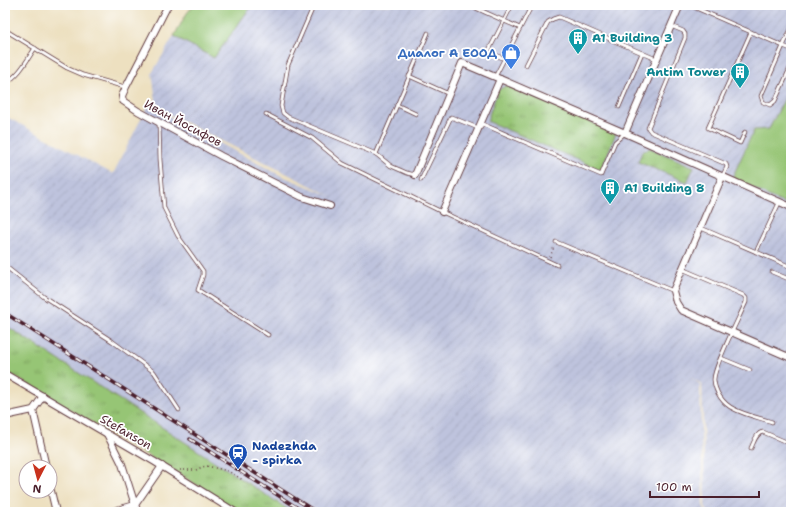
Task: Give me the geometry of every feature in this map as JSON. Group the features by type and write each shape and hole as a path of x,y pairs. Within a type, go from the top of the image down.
{"street":[{"path":"126,87 168,5"},
{"path":"624,133 680,5"},
{"path":"415,175 462,63 791,207"},
{"path":"442,212 479,126 497,78"},
{"name":"Иван Йосифов","path":"126,87 122,96 123,101 159,123 302,197 330,206"},
{"path":"722,177 673,291 676,302 681,310 791,358"},
{"name":"Stefanson","path":"5,374 162,466 235,512"},
{"path":"5,416 33,410 43,396"},
{"path":"33,410 44,459"},
{"path":"106,434 122,464 138,512"},
{"path":"110,512 135,505 162,466"},
{"path":"53,499 56,512"}],"lane":[{"path":"314,5 288,64 281,106 283,113 288,117 376,154 392,166 415,175"},
{"path":"469,5 520,28"},
{"path":"505,59 488,52 512,5"},
{"path":"497,78 532,5"},
{"path":"690,5 791,49"},
{"path":"526,65 548,22 553,18 559,17 656,59"},
{"path":"671,26 683,31 685,38 648,128 649,130 726,164 727,167 722,177"},
{"path":"791,29 761,96 763,102 770,105 775,102 791,66"},
{"path":"5,30 68,68 83,75 126,87"},
{"path":"745,132 740,143 708,128 751,32"},
{"path":"376,154 428,33"},
{"path":"5,83 20,71 35,48"},
{"path":"619,107 642,53"},
{"path":"409,76 448,94"},
{"path":"397,105 416,114"},
{"path":"266,114 312,138 342,163 442,212 557,265"},
{"path":"421,180 451,117 479,126 601,175 615,142 624,133"},
{"path":"159,123 164,208 178,236 203,270 203,275 198,290 268,335"},
{"path":"756,252 780,202"},
{"path":"700,228 791,267"},
{"path":"721,237 723,232"},
{"path":"556,242 673,291"},
{"path":"5,266 44,297 112,341 154,372 179,410"},
{"path":"682,269 745,296 746,302 721,358 714,378 716,389 723,401 734,410 772,422"},
{"path":"772,272 791,280"},
{"path":"721,358 750,370"},
{"path":"752,448 759,433 763,432 791,444"}],"path":[{"path":"548,261 556,242"},
{"path":"176,469 196,470 207,466 228,471 243,480"}],"shaded area":[{"path":"252,5 791,5 791,512 708,512 705,506 702,384 689,377 700,384 703,505 706,512 321,512 223,450 5,306 5,116 113,174 148,105 280,175 331,196 157,108 152,73 174,36 214,57"},
{"path":"5,306 223,450 321,512 292,512 5,325"}],"green space":[{"path":"194,5 252,5 214,58 174,36 187,13"},
{"path":"507,85 616,133 601,170 487,121 498,90"},
{"path":"787,94 791,95 791,207 732,178 754,130 769,129"},
{"path":"650,148 694,167 687,182 638,162 642,152"},
{"path":"5,325 292,512 240,512 179,474 5,371"}],"railway":[{"path":"5,313 316,512"},
{"path":"190,439 304,512"}],"place":[{"name":"A1 Building 3","path":"578,55"},
{"name":"Диалог А ЕООД","path":"511,70"},
{"name":"Antim Tower","path":"740,89"},
{"name":"A1 Building 8","path":"610,205"},
{"name":"Nadezhda - spirka","path":"238,470"}]}
